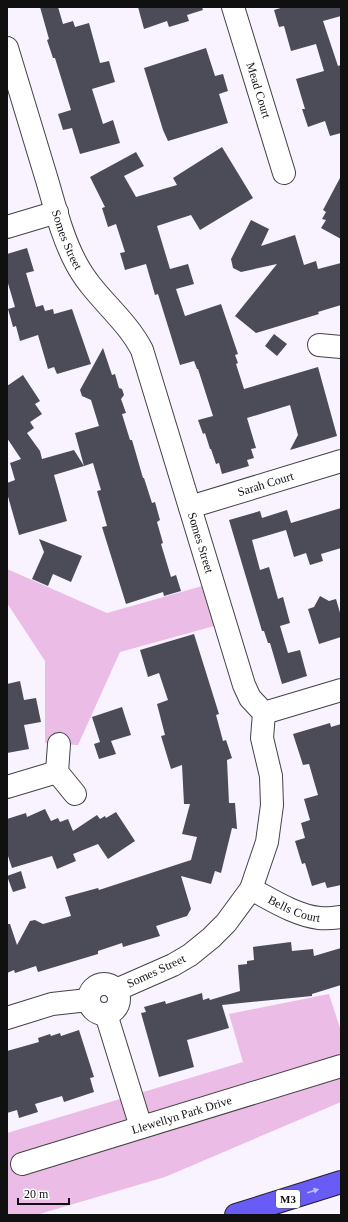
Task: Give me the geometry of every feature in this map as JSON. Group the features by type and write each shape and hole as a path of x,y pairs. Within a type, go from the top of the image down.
{"highway":[{"name":"M3","path":"236,1215 341,1182"}],"street":[{"name":"Mead Court","path":"233,7 284,173"},
{"name":"Somes Street","path":"7,48 70,252 91,288 135,337 142,350 244,685 250,698 264,713 262,738 271,776 272,805 268,842 251,889 226,923 211,938 190,955 173,965 135,980 116,990"},
{"path":"7,227 57,212"},
{"path":"319,345 341,347"},
{"name":"Sarah Court","path":"190,507 341,461"},
{"path":"264,713 341,690"},
{"path":"59,744 57,772 75,794"},
{"path":"7,787 57,772"},
{"name":"Bells Court","path":"251,889 286,908 302,914 319,918 341,917"},
{"path":"108,984 116,990 118,994 118,1004 115,1009 106,1014 94,1011 88,1000 91,991 98,985 108,984"},
{"path":"7,1018 52,1004 88,1000"},
{"path":"106,1014 141,1127"},
{"name":"Llewellyn Park Drive","path":"22,1164 341,1066"}],"shaded area":[{"path":"7,569 107,613 213,583 225,623 120,652 78,745 45,743 45,661 7,603"},
{"path":"329,994 341,1028 341,1102 165,1177 36,1215 7,1215 7,1133 243,1062 229,1014"}],"building":[{"path":"40,7 58,7 63,24 73,21 75,27 89,23 100,63 109,61 115,82 92,89 103,124 113,120 120,143 80,154 72,128 63,130 58,114 71,110 55,58 53,58 47,40 49,39"},
{"path":"138,7 202,7 203,10 187,15 189,21 169,27 167,21 144,29"},
{"path":"284,7 341,7 341,16 323,21 338,66 341,65 341,133 330,136 325,121 308,127 302,109 305,109 296,79 324,71 316,44 291,51 284,26 279,27 274,10"},
{"path":"206,48 215,76 223,74 228,91 219,94 228,123 168,141 163,130 144,68"},
{"path":"222,147 253,198 200,230 191,215 157,226 170,269 188,264 194,284 176,289 185,316 221,304 238,354 235,355 238,363 236,364 244,389 318,367 337,436 290,450 298,435 290,405 247,418 256,448 251,449 254,458 247,460 249,466 222,474 219,463 216,464 205,433 203,434 198,420 213,416 198,369 194,361 180,365 158,294 155,295 146,264 125,270 120,253 125,252 116,224 108,227 102,208 105,207 90,177 136,152 144,166 124,176 136,197 177,185 173,178"},
{"path":"341,176 341,239 321,228 326,220 322,219 326,212 323,210"},
{"path":"251,220 269,229 261,246 295,235 304,265 316,261 318,269 341,263 341,305 318,312 319,314 256,333 235,316 277,264 241,272 233,268 231,259"},
{"path":"27,248 34,271 26,273 36,307 43,305 45,311 53,309 54,314 72,309 91,364 57,374 54,367 48,369 38,335 20,341 16,326 13,327 8,309 15,307 7,280 7,254"},
{"path":"274,334 287,344 277,356 265,346"},
{"path":"103,348 112,375 115,374 119,388 122,389 124,395 121,399 126,413 122,414 152,503 155,502 160,520 157,522 163,543 161,544 171,577 176,575 181,591 164,596 163,592 126,604 102,527 107,526 97,491 101,490 93,463 84,466 75,433 99,426 91,400 82,396 80,390"},
{"path":"23,375 40,401 35,404 42,414 30,422 34,428 27,433 40,451 42,459 74,450 84,466 54,475 67,521 19,535 7,493 7,483 15,480 10,463 21,459 7,438 7,386"},
{"path":"341,508 341,548 321,554 323,561 310,565 306,553 294,557 286,530 252,540 260,570 269,567 278,599 283,597 290,623 280,626 288,653 300,650 307,676 282,684 270,643 268,643 264,631 262,631 229,520 260,511 262,518 287,510 291,523"},
{"path":"39,539 82,556 71,582 53,574 48,586 32,579 44,552"},
{"path":"320,596 329,601 336,599 341,616 341,637 319,644 308,609 314,607"},
{"path":"194,634 219,714 216,715 223,741 226,740 232,758 227,760 229,803 235,803 237,829 232,828 221,873 215,871 211,884 181,876 191,909 187,916 156,926 160,936 123,947 122,943 98,951 98,954 38,972 36,966 15,973 14,970 7,973 7,924 10,924 17,945 30,921 35,920 43,924 71,916 65,897 98,888 99,890 191,860 197,837 182,834 190,804 184,804 182,765 171,769 161,736 165,735 157,704 168,700 159,673 148,677 140,650"},
{"path":"20,681 24,700 36,698 41,722 24,725 29,749 7,753 7,684"},
{"path":"122,707 131,735 111,741 116,754 99,759 94,744 100,742 92,717"},
{"path":"330,723 331,727 341,724 341,885 327,888 325,882 312,886 305,863 302,864 295,841 305,838 301,823 310,820 304,799 318,795 309,764 303,765 293,734"},
{"path":"45,809 51,821 58,818 60,822 68,819 73,831 97,815 100,819 105,816 106,818 116,812 135,841 108,859 98,844 73,854 76,861 57,869 52,856 12,868 7,853 7,819 26,813 27,817"},
{"path":"21,871 26,888 13,892 7,876"},
{"path":"291,942 292,951 313,949 314,956 341,948 341,985 312,994 312,996 222,1005 229,1028 187,1040 194,1067 159,1077 141,1013 146,1012 144,1007 165,1001 166,1004 202,993 203,1000 209,998 210,1000 240,991 238,965 247,964 247,961 254,960 253,947"},
{"path":"79,1030 94,1077 90,1078 94,1092 64,1102 62,1096 35,1104 38,1112 19,1118 17,1110 7,1113 7,1051 39,1042 38,1038 50,1034 51,1036 60,1033 61,1036"}]}
